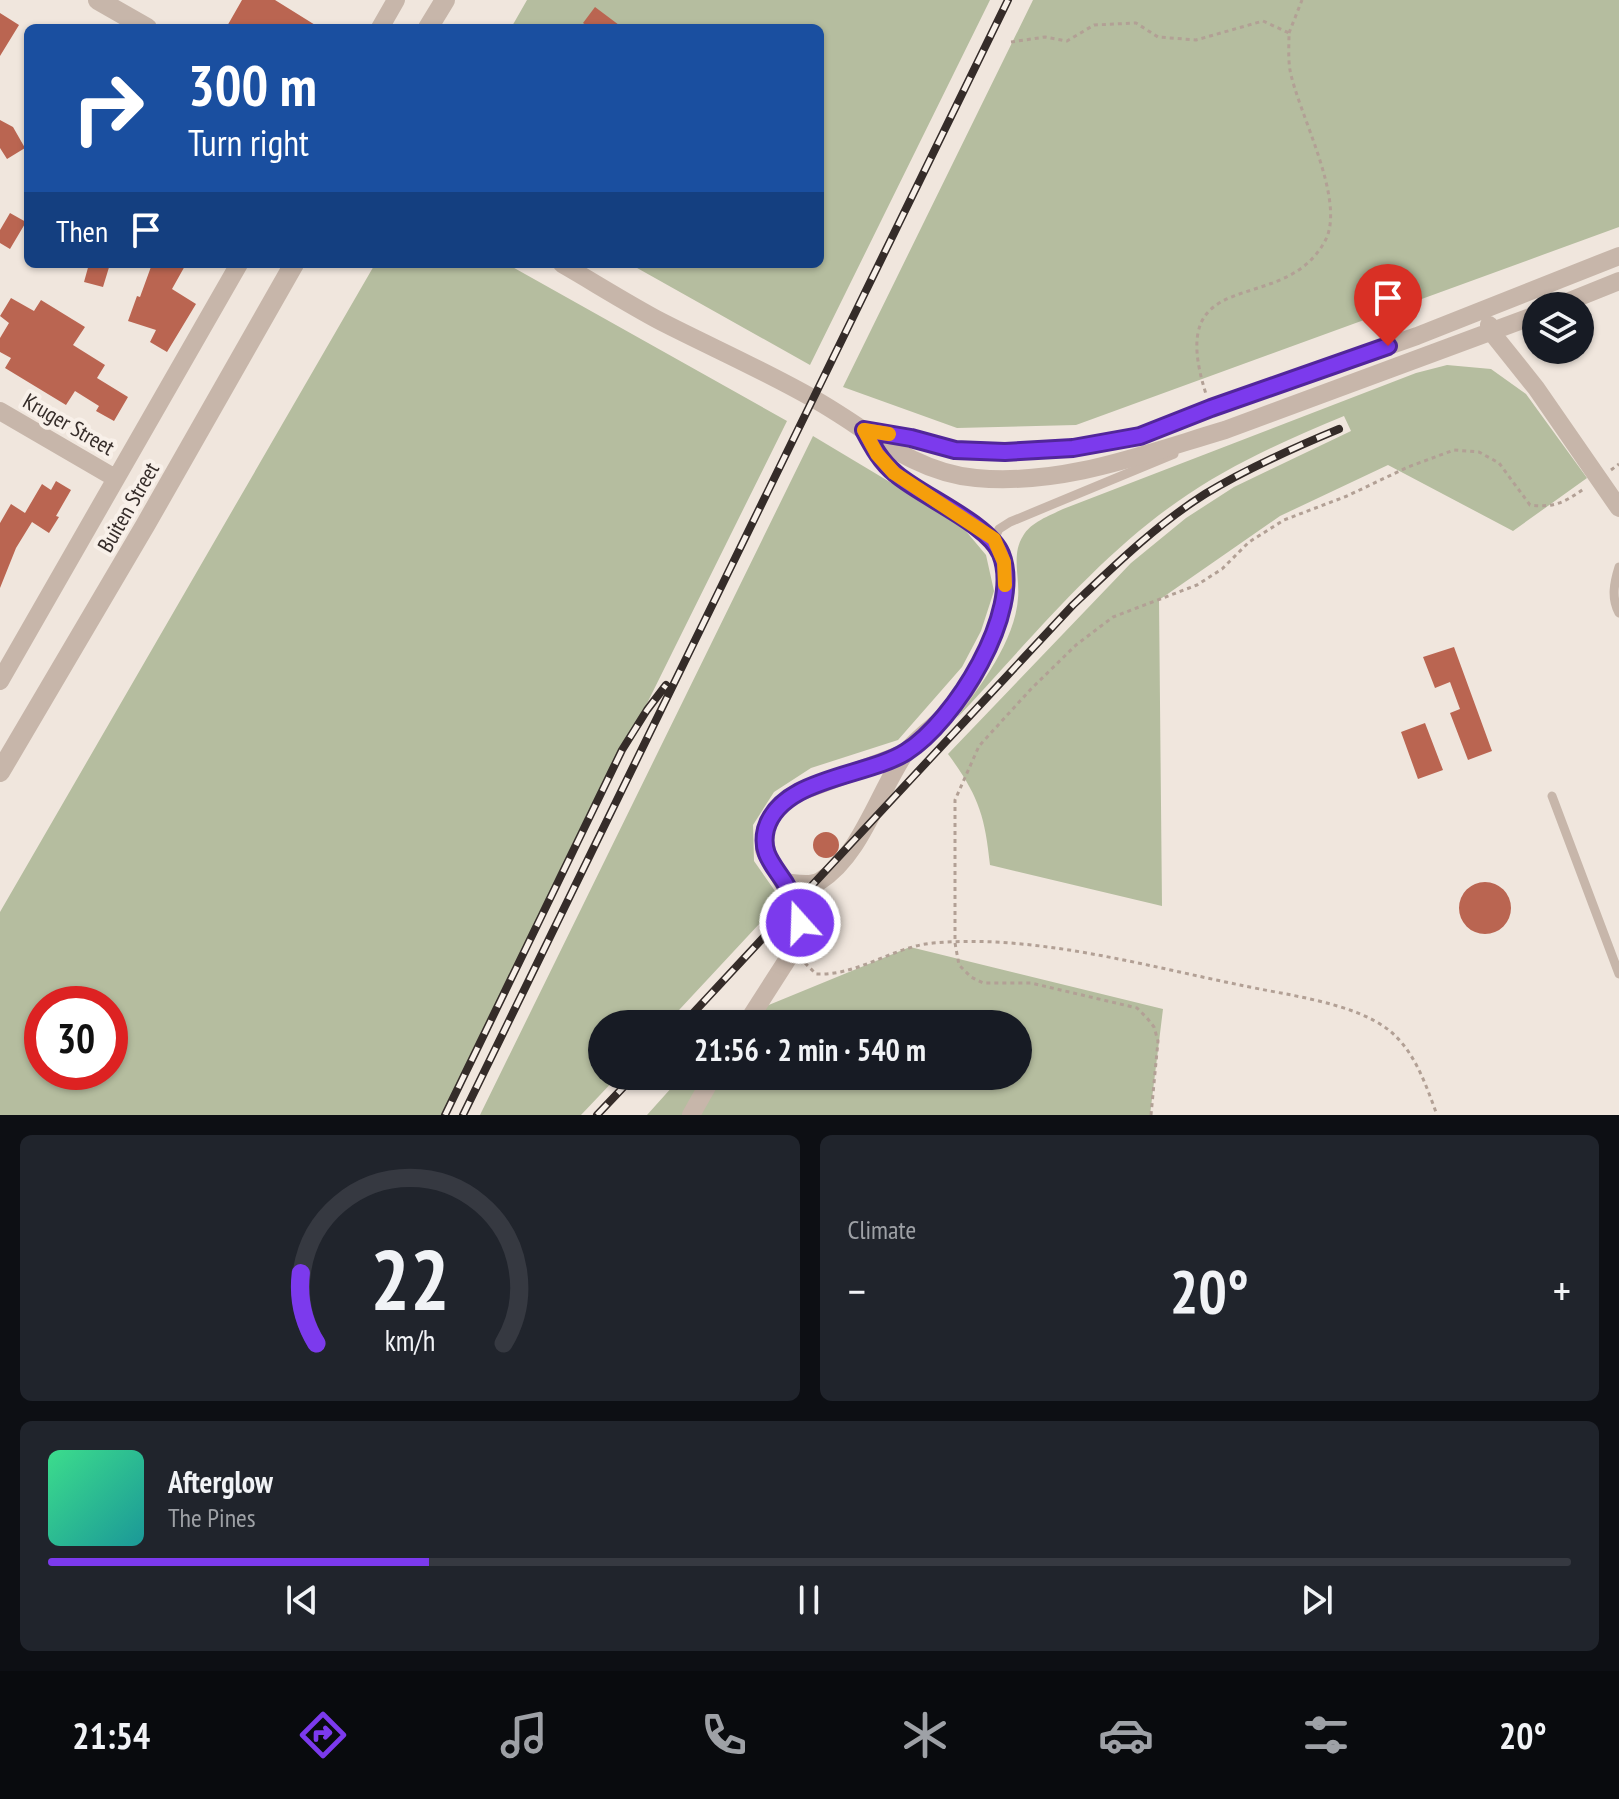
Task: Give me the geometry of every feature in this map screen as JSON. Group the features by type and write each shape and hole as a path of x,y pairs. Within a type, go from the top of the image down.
{"street":[{"path":"98,0 140,24"},
{"path":"382,24 396,0"},
{"path":"430,24 445,0"},
{"path":"864,430 955,450 1045,451 1140,436 1417,336 1619,256"},
{"name":"Buiten Street","path":"0,681 237,268"},
{"name":"Buiten Street","path":"0,772 292,268"},
{"path":"569,268 659,320 814,399 907,459 973,478 1032,479 1081,472 1190,441 1522,321"},
{"path":"1592,292 1619,281"},
{"path":"1483,309 1492,333 1536,388 1619,508"},
{"name":"Kruger Street","path":"0,411 115,478"},
{"path":"784,882 819,882 841,862 905,753 957,704 999,621 1006,577 1004,562 994,539 894,473 877,454 864,430"},
{"path":"755,1010 796,946 800,923 795,903 764,850 766,828 777,808 797,793 905,753"},
{"path":"691,1115 705,1090"}],"lane":[{"path":"994,539 999,529 1010,522 1318,395"},
{"path":"1619,567 1614,597 1619,613"},
{"path":"1552,796 1619,974"}],"path":[{"path":"1211,408 1196,362 1199,324 1214,305 1287,279 1314,261 1328,237 1330,202 1321,161 1290,69 1289,33 1302,0"},
{"path":"1011,42 1045,37 1067,41 1094,25 1136,23 1158,37 1196,40 1263,21 1289,33"},
{"path":"1151,1115 1158,1041 1154,1027 1137,1008 1031,983 983,983 959,965 955,943 955,800 979,746 1076,645 1113,617 1197,585 1222,569 1249,542 1284,520 1454,450 1479,452 1499,463 1530,505 1548,507 1569,500 1619,464"},
{"path":"796,946 803,961 816,974 829,974 930,943 989,942 1088,954 1346,1008 1390,1031 1420,1069 1437,1115"}],"green space":[{"path":"527,0 990,0 810,365 637,268 824,268 824,24 513,24"},
{"path":"1033,0 1619,0 1619,227 1076,425 957,428 843,387"},
{"path":"373,268 514,268 787,421 443,1115 0,1115 0,912"},
{"path":"1447,365 1491,369 1526,394 1587,478 1513,531 1388,465 1280,516 1159,600 1162,906 990,865 986,832 978,806 967,782 948,754 1131,563 1186,518 1234,487 1351,431 1344,416 1258,454 1177,502 1147,524 1089,576 956,719 995,662 1011,630 1018,598 1017,551 1026,531 1063,509 1416,373"},
{"path":"813,436 960,524 986,555 994,591 981,631 962,667 898,740 811,768 774,792 753,825 754,861 775,891 773,909 679,1010 588,1010 588,1090 605,1090 581,1115 480,1115"},
{"path":"910,947 1163,1009 1150,1115 647,1115 669,1090 1032,1090 1032,1010 756,1010"}],"building":[{"path":"242,0 275,0 314,24 228,24"},
{"path":"595,7 618,24 584,24"},
{"path":"0,13 19,25 0,56"},
{"path":"0,120 13,127 24,149 7,159 0,148"},
{"path":"10,213 24,221 10,249 0,243 0,230"},
{"path":"88,268 109,268 103,287 84,282"},
{"path":"151,268 184,268 172,289 196,304 167,352 150,342 156,330 128,321 137,296 140,297"},
{"path":"11,298 34,311 41,300 85,327 73,345 105,365 97,378 128,397 114,421 96,411 99,406 75,391 66,405 5,368 11,358 0,352 0,338 9,323 0,316"},
{"path":"56,481 71,490 56,516 59,517 49,533 32,522 16,548 0,588 0,523 11,504 25,513 42,484 51,490"},
{"path":"1454,647 1492,751 1468,760 1450,713 1460,709 1450,682 1435,688 1423,657"},
{"path":"1425,723 1443,770 1418,779 1401,732"},
{"path":"826,832 835,836 839,845 835,854 826,858 817,854 813,845 817,836"},
{"path":"1485,882 1504,889 1511,908 1504,927 1485,934 1466,927 1459,908 1466,889"}],"railway":[{"path":"463,1115 1008,0"},
{"path":"696,1010 1072,606 1120,561 1169,519 1205,494 1271,459 1339,429"},
{"path":"445,1115 622,750 666,685"},
{"path":"597,1115 621,1090"}],"slow traffic":[{"path":"889,434 864,430 877,454 894,473 994,539 1004,562 1005,585"}],"route":[{"path":"800,923 795,903 764,850 766,828 777,808 797,793 905,753 957,704 999,621 1006,577 1004,562 994,539 894,473 877,454 864,430 955,450 1045,451 1117,441 1140,436 1388,346"}]}
